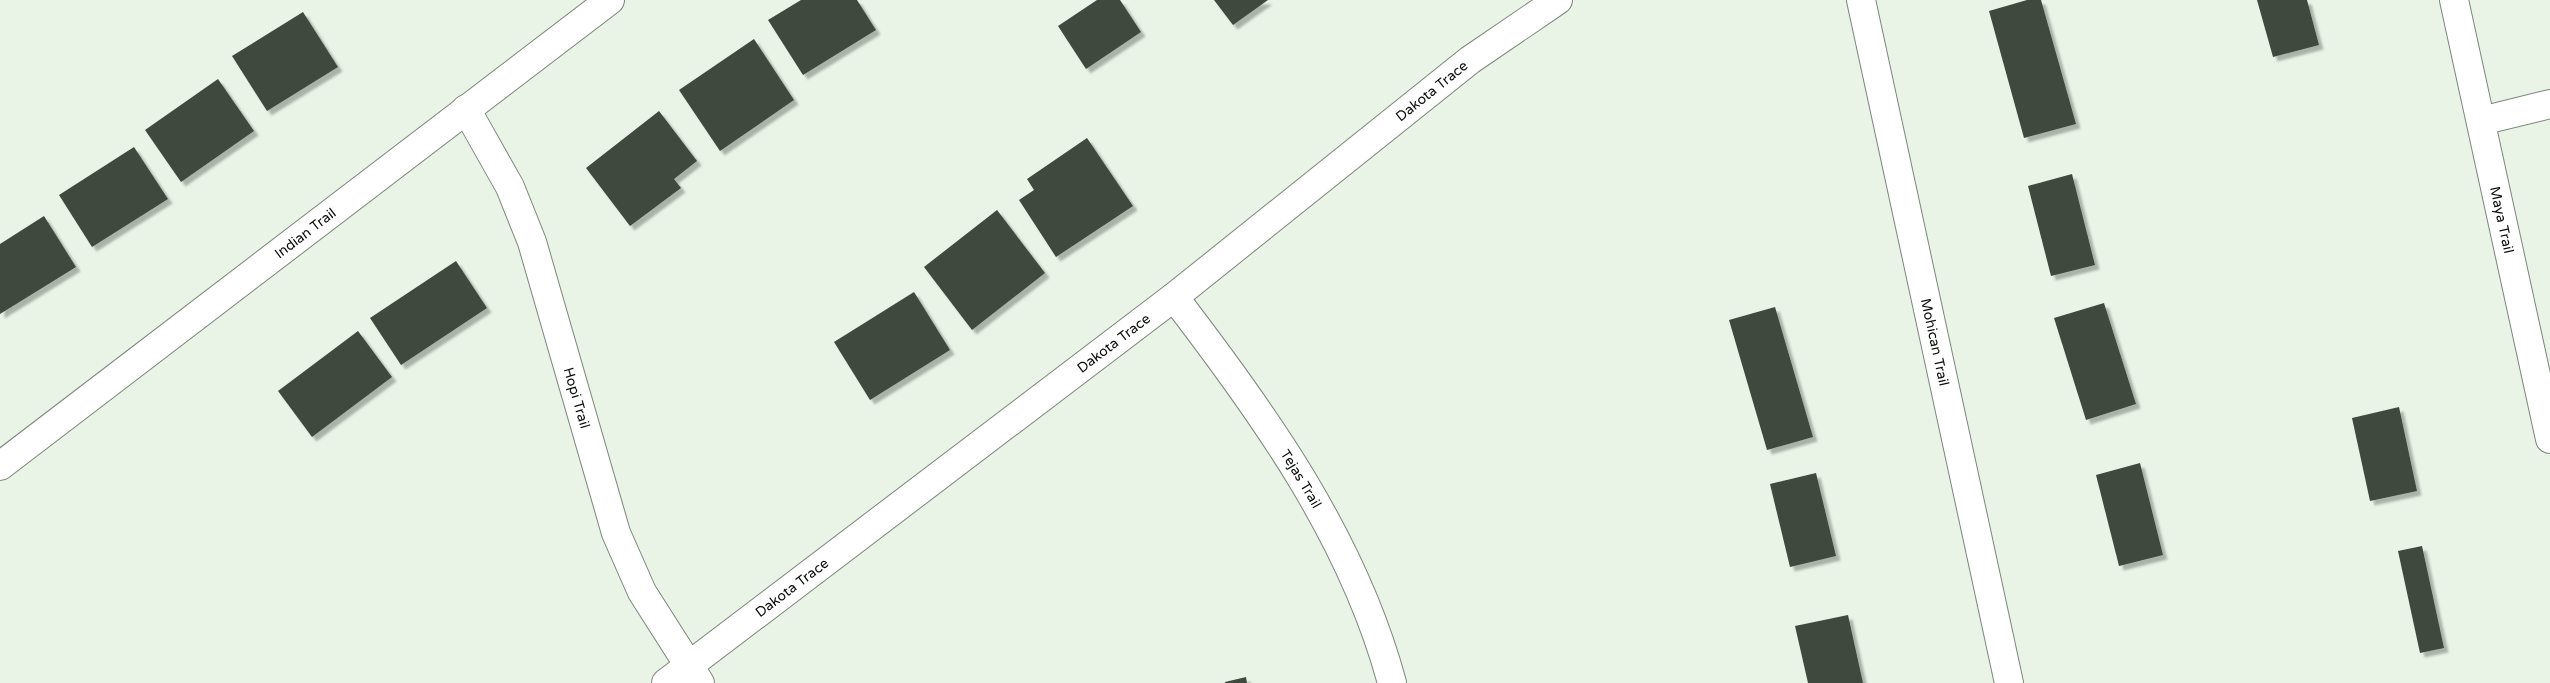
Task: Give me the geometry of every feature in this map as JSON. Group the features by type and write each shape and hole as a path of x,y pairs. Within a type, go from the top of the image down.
{"street":[{"name":"Indian Trail","path":"0,466 610,0"},
{"name":"Dakota Trace","path":"666,683 694,675 1174,297 1470,60 1558,0"},
{"name":"Mohican Trail","path":"1861,0 2009,683"},
{"name":"Maya Trail","path":"2454,0 2482,121 2550,439"},
{"path":"2482,121 2550,104"},
{"name":"Hopi Trail","path":"466,109 510,187 532,242 616,533 642,592 694,675"},
{"name":"Tejas Trail","path":"1174,297 1242,385 1303,478 1362,595 1392,683"}],"building":[{"path":"801,0 857,0 876,30 803,75 768,20"},
{"path":"1097,0 1120,0 1141,32 1086,69 1058,26"},
{"path":"1214,0 1268,0 1233,25"},
{"path":"2027,0 2041,0 2076,124 2024,138 1989,11"},
{"path":"2257,0 2307,0 2319,45 2273,57"},
{"path":"303,12 338,67 267,111 232,56"},
{"path":"754,39 794,100 720,151 679,90"},
{"path":"218,79 254,131 181,182 145,130"},
{"path":"659,111 697,161 674,179 681,188 630,226 586,168"},
{"path":"1087,138 1133,206 1056,257 1019,200 1034,190 1027,179"},
{"path":"134,147 168,199 92,247 59,195"},
{"path":"2072,174 2095,265 2051,276 2028,186"},
{"path":"997,210 1045,273 972,330 924,267"},
{"path":"44,216 76,267 0,314 0,244"},
{"path":"456,261 487,308 401,365 370,318"},
{"path":"914,292 950,350 870,400 834,342"},
{"path":"2104,303 2136,404 2086,420 2054,318"},
{"path":"1775,307 1813,437 1767,450 1729,320"},
{"path":"358,331 392,377 312,437 278,391"},
{"path":"2399,407 2417,491 2370,501 2352,418"},
{"path":"2140,463 2163,555 2119,566 2096,475"},
{"path":"1816,473 1836,556 1790,567 1770,484"},
{"path":"2422,546 2444,648 2420,653 2398,551"},
{"path":"1848,615 1863,683 1808,683 1795,626"},
{"path":"1246,677 1247,683 1225,683 1225,682"}]}
